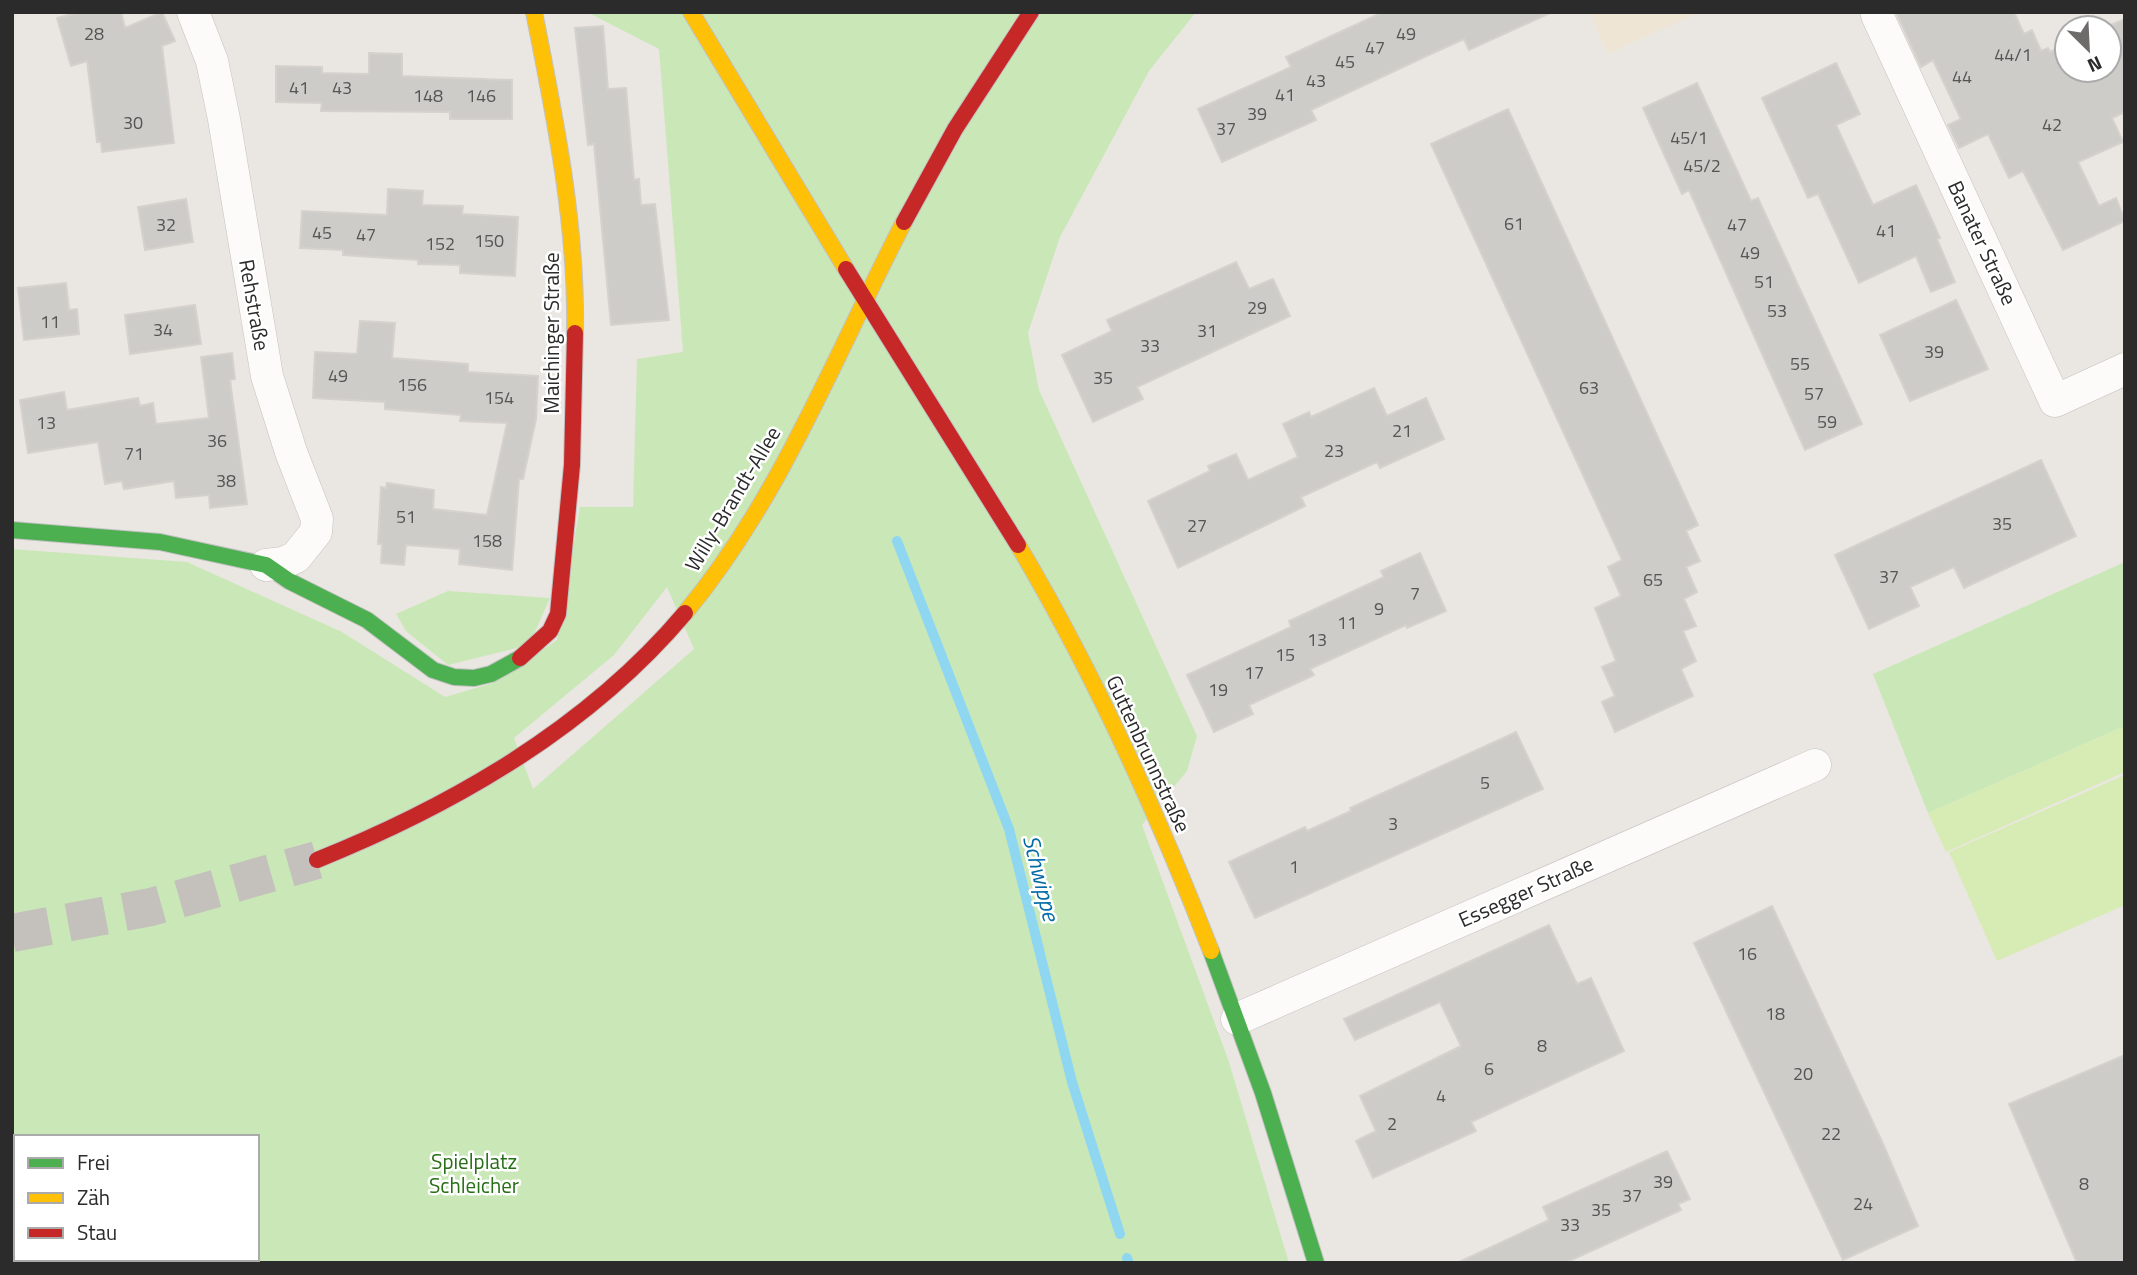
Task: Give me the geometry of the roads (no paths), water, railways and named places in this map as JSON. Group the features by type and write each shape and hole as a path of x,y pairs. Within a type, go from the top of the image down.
{"street":[{"name":"Rehstraße","path":"193,12 212,61 224,119 267,376 291,452 317,519 316,532 296,557 283,564 266,565"},
{"name":"Maichinger Straße","path":"266,565 289,581 367,620 433,670 454,677 474,678 510,666 550,631 558,614 572,466 576,285 560,141 534,12"},
{"path":"691,12 865,299"},
{"name":"Willy-Brandt-Allee","path":"317,860 431,812 501,772 571,720 636,664 687,611 727,558 772,481 965,111 1031,12"},
{"name":"Banater Straße","path":"1877,15 2055,401 2125,369"},
{"name":"Guttenbrunnstraße","path":"865,299 1049,600 1158,820 1237,1019 1316,1263"},
{"path":"12,530 160,542 266,565"},
{"name":"Essegger Straße","path":"1237,1019 1815,765"}],"waterway":[{"name":"Schwippe","path":"897,541 1009,829 1072,1082 1120,1234"},
{"name":"Schwippe","path":"1127,1258 1129,1263"}],"tunnel":[{"path":"12,933 151,907 317,860"}],"park label":[{"name":"Spielplatz Schleicher","path":"474,1174"}]}
